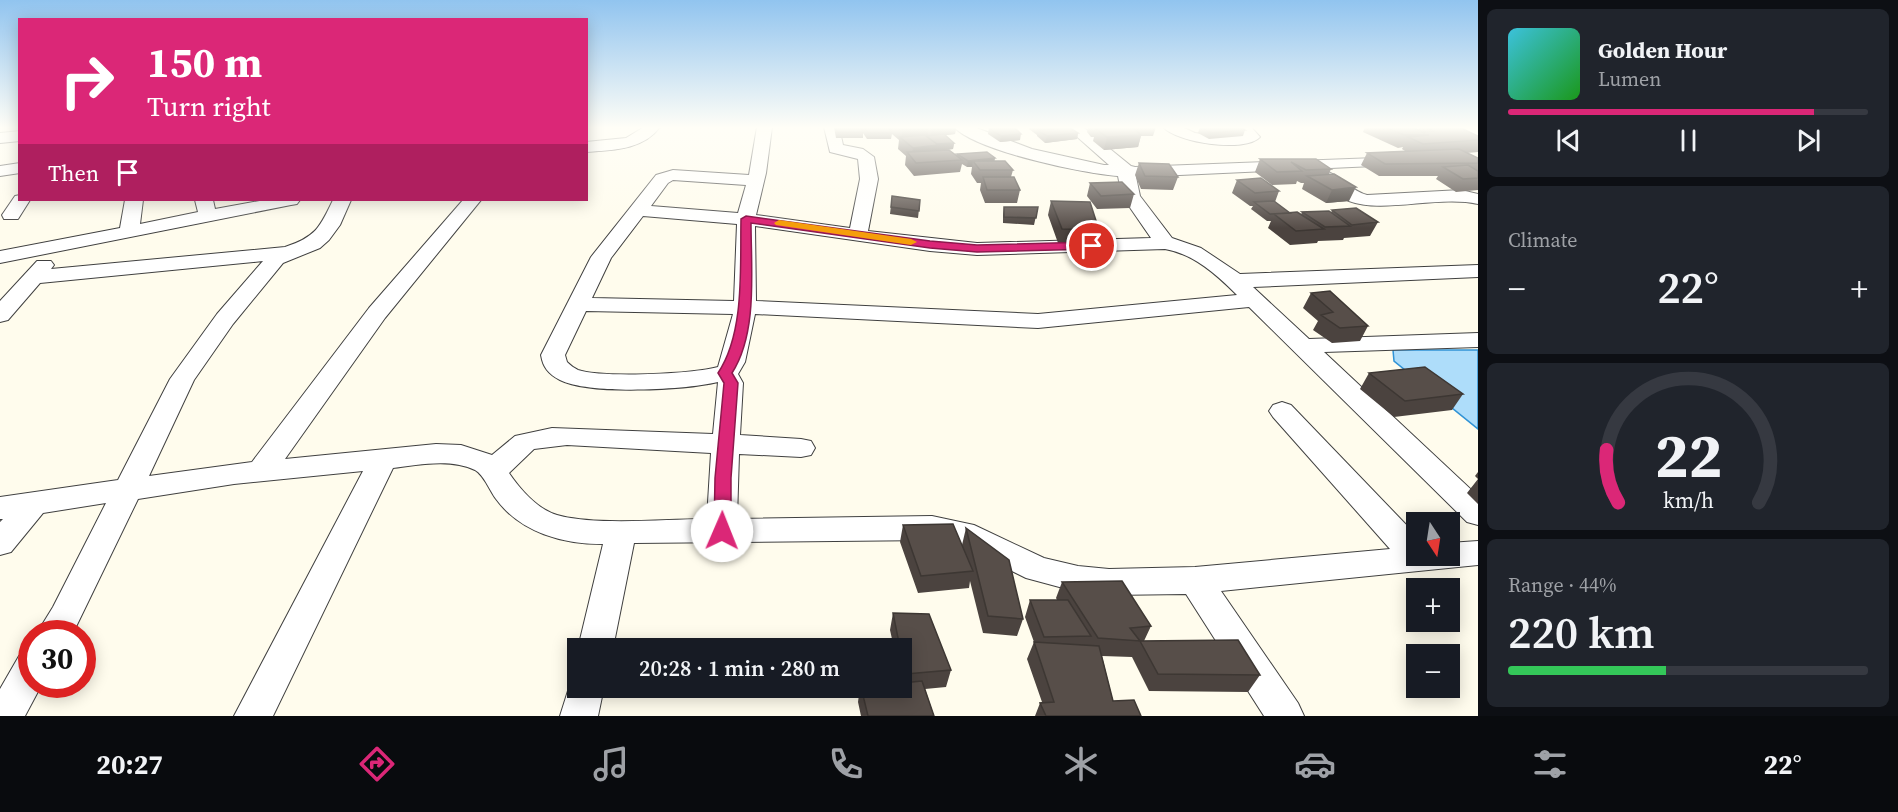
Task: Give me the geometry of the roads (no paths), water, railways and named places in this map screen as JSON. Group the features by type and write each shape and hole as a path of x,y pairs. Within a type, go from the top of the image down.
{"street":[{"path":"722,531 723,478 731,383 725,373 733,362 745,308 746,219 759,160"},
{"path":"858,235 869,179 866,160"},
{"path":"1053,160 1096,169 1126,171 1385,160"},
{"path":"1113,160 1126,171 1131,196 1165,243"},
{"path":"1227,160 1239,168"},
{"path":"1295,160 1354,197 1367,200 1461,195 1478,199"},
{"path":"0,171 18,168"},
{"path":"727,372 704,378 621,380 573,377 555,365 553,355 601,257 666,176 756,181"},
{"path":"129,231 134,201"},
{"path":"0,257 129,231 206,208 274,201"},
{"path":"34,277 285,253 305,247 320,239 341,201"},
{"path":"261,471 376,313 471,201"},
{"path":"638,210 746,219 977,249 1165,243 1184,245 1197,251 1235,281 1478,514"},
{"path":"0,315 62,244"},
{"path":"62,620 182,379 225,319 276,259 285,253"},
{"path":"1235,281 1478,272"},
{"path":"577,304 745,308 1038,321 1255,300"},
{"path":"1303,346 1478,340"},
{"path":"1282,411 1406,544"},
{"path":"493,472 516,447 525,441 541,438 567,436 801,448"},
{"path":"0,508 261,471 436,454 461,455 487,464 508,494 529,514 551,526 598,532 932,528 963,533 1037,569 1078,579 1108,582 1195,580 1406,559"},
{"path":"254,716 383,459"},
{"path":"0,543 34,503"},
{"path":"597,638 621,532"},
{"path":"1460,555 1478,553"},
{"path":"1195,580 1285,716"},
{"path":"5,716 18,692"},
{"path":"579,716 583,698"}],"water":[{"path":"1393,350 1478,350 1478,429 1394,361"}]}
